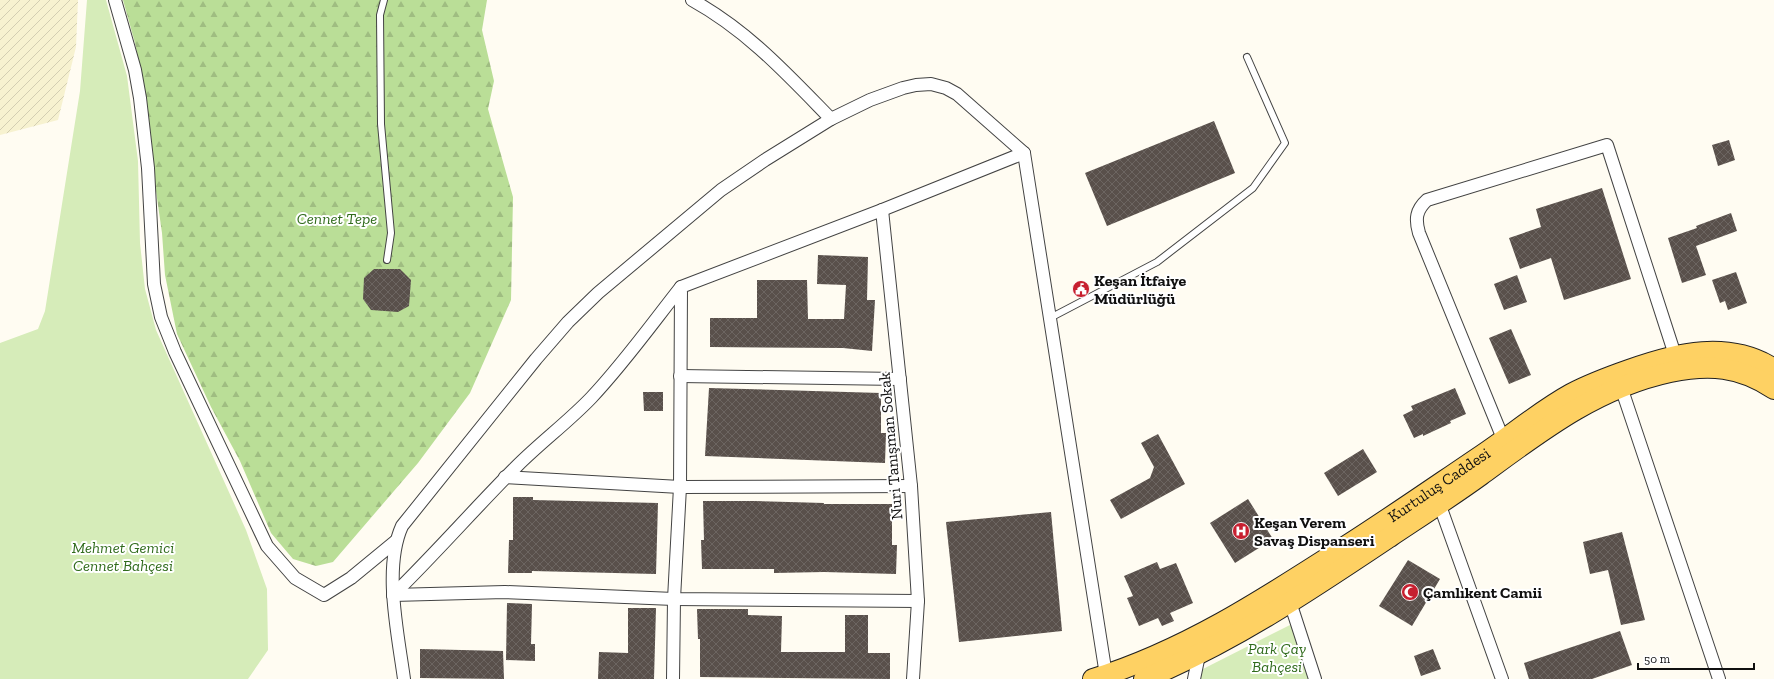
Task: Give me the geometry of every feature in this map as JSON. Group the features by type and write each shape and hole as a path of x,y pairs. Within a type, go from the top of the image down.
{"main road":[{"name":"Kurtuluş Caddesi","path":"1100,677 1175,647 1243,610 1344,547 1504,441 1557,403 1582,389 1615,374 1675,355 1704,351 1732,353 1746,356 1774,369"},
{"name":"Kurtuluş Caddesi","path":"1144,679 1199,655 1290,602 1439,503 1573,410 1606,393 1650,377 1700,367 1727,369 1738,372 1756,378 1774,389"}],"street":[{"path":"115,0 135,70 140,98 148,168 154,284 161,317 179,359 267,546 295,578 324,596 351,578 396,541"},
{"path":"692,0 745,34 771,58 831,119"},
{"path":"404,679 393,595 394,548 402,526 536,359 568,322 588,302 721,190 765,160 831,119 890,92 916,85 930,84 946,88 958,94 1024,153 1050,318 1100,677"},
{"path":"1504,441 1419,233 1417,214 1419,209 1427,200 1607,145 1675,355"},
{"path":"393,595 419,569 442,542 506,478 589,400 617,370 681,287 882,210 1024,153"},
{"name":"Nuri Tanışman Sokak","path":"882,210 911,486 918,601 913,679"},
{"path":"673,679 674,599 680,487 681,287"},
{"path":"680,376 900,379"},
{"path":"1621,387 1716,678"},
{"path":"506,478 680,487 911,486"},
{"path":"1439,503 1502,679"},
{"path":"393,595 505,592 674,599 918,601"},
{"path":"1290,602 1314,679"},
{"path":"1194,679 1199,655"}],"lane":[{"path":"384,0 380,15 381,124 391,233 387,260"},
{"path":"1050,318 1157,262 1253,188 1285,143 1247,57"}],"shaded area":[{"path":"0,0 78,0 76,47 58,120 0,135"}],"green space":[{"name":"Mehmet Gemici Cennet Bahçesi","path":"87,0 106,0 127,76 138,161 140,243 145,289 156,330 246,530 267,589 268,650 248,679 0,679 0,343 38,329 45,311 80,91"},
{"name":"Cennet Tepe","path":"123,0 487,0 482,30 494,81 488,109 513,197 511,300 470,393 418,463 333,562 316,566 293,559 271,533 240,461 211,407 177,334 165,275 162,233 153,170 146,99 135,43"},
{"name":"Park Çay Bahçesi","path":"1292,624 1310,679 1199,679 1201,670"}],"building":[{"path":"1214,121 1235,173 1107,226 1085,173"},
{"path":"1729,140 1735,160 1718,166 1712,145"},
{"path":"1602,188 1631,279 1564,300 1551,258 1520,269 1509,238 1541,227 1536,209"},
{"path":"1731,213 1737,231 1696,246 1706,275 1682,283 1668,238 1697,228 1696,226"},
{"path":"818,255 868,257 867,300 875,300 872,351 843,348 710,347 710,318 757,318 757,280 807,280 808,319 844,319 846,285 817,284"},
{"path":"374,269 400,269 411,280 409,306 398,312 371,310 363,299 364,278"},
{"path":"1736,272 1747,303 1728,310 1725,301 1720,303 1712,280"},
{"path":"1517,275 1527,302 1504,310 1494,284"},
{"path":"1511,329 1531,375 1509,384 1489,338"},
{"path":"709,388 881,393 881,433 886,433 885,463 705,456"},
{"path":"1455,388 1466,414 1423,436 1423,434 1414,438 1403,415 1413,410 1411,406"},
{"path":"643,392 663,392 663,411 644,411"},
{"path":"1158,434 1185,484 1121,519 1110,500 1150,478 1154,467 1141,443"},
{"path":"1363,449 1377,472 1338,496 1324,473"},
{"path":"513,497 533,497 533,500 658,503 656,574 532,571 532,573 508,573 509,540 513,540"},
{"name":"Keşan Verem Savaş Dispanseri","path":"1248,499 1273,539 1235,563 1210,523"},
{"path":"703,501 892,504 892,545 897,545 896,574 824,572 774,573 774,569 702,569 701,540 704,540"},
{"path":"1051,512 1062,631 959,642 946,522"},
{"path":"1622,532 1645,620 1621,625 1608,570 1590,574 1583,542"},
{"name":"Çamlıkent Camii","path":"1408,560 1440,579 1412,626 1379,606"},
{"path":"1157,562 1160,569 1176,563 1193,603 1170,613 1174,621 1162,626 1158,618 1139,626 1127,598 1133,596 1124,576"},
{"path":"507,603 532,604 531,644 535,644 535,661 506,660"},
{"path":"628,608 656,608 654,679 598,679 599,652 628,653"},
{"path":"697,609 748,609 748,615 782,616 781,652 845,652 845,615 868,615 868,653 890,653 890,679 700,677 700,639 698,639"},
{"path":"1620,631 1632,665 1592,679 1529,679 1524,663"},
{"path":"420,649 503,651 504,679 420,678"},
{"path":"1433,649 1441,669 1421,676 1414,656"}],"place":[{"name":"Keşan İtfaiye Müdürlüğü","path":"1081,289"},
{"name":"Keşan Verem Savaş Dispanseri","path":"1241,531"},
{"name":"Çamlıkent Camii","path":"1410,592"}]}
